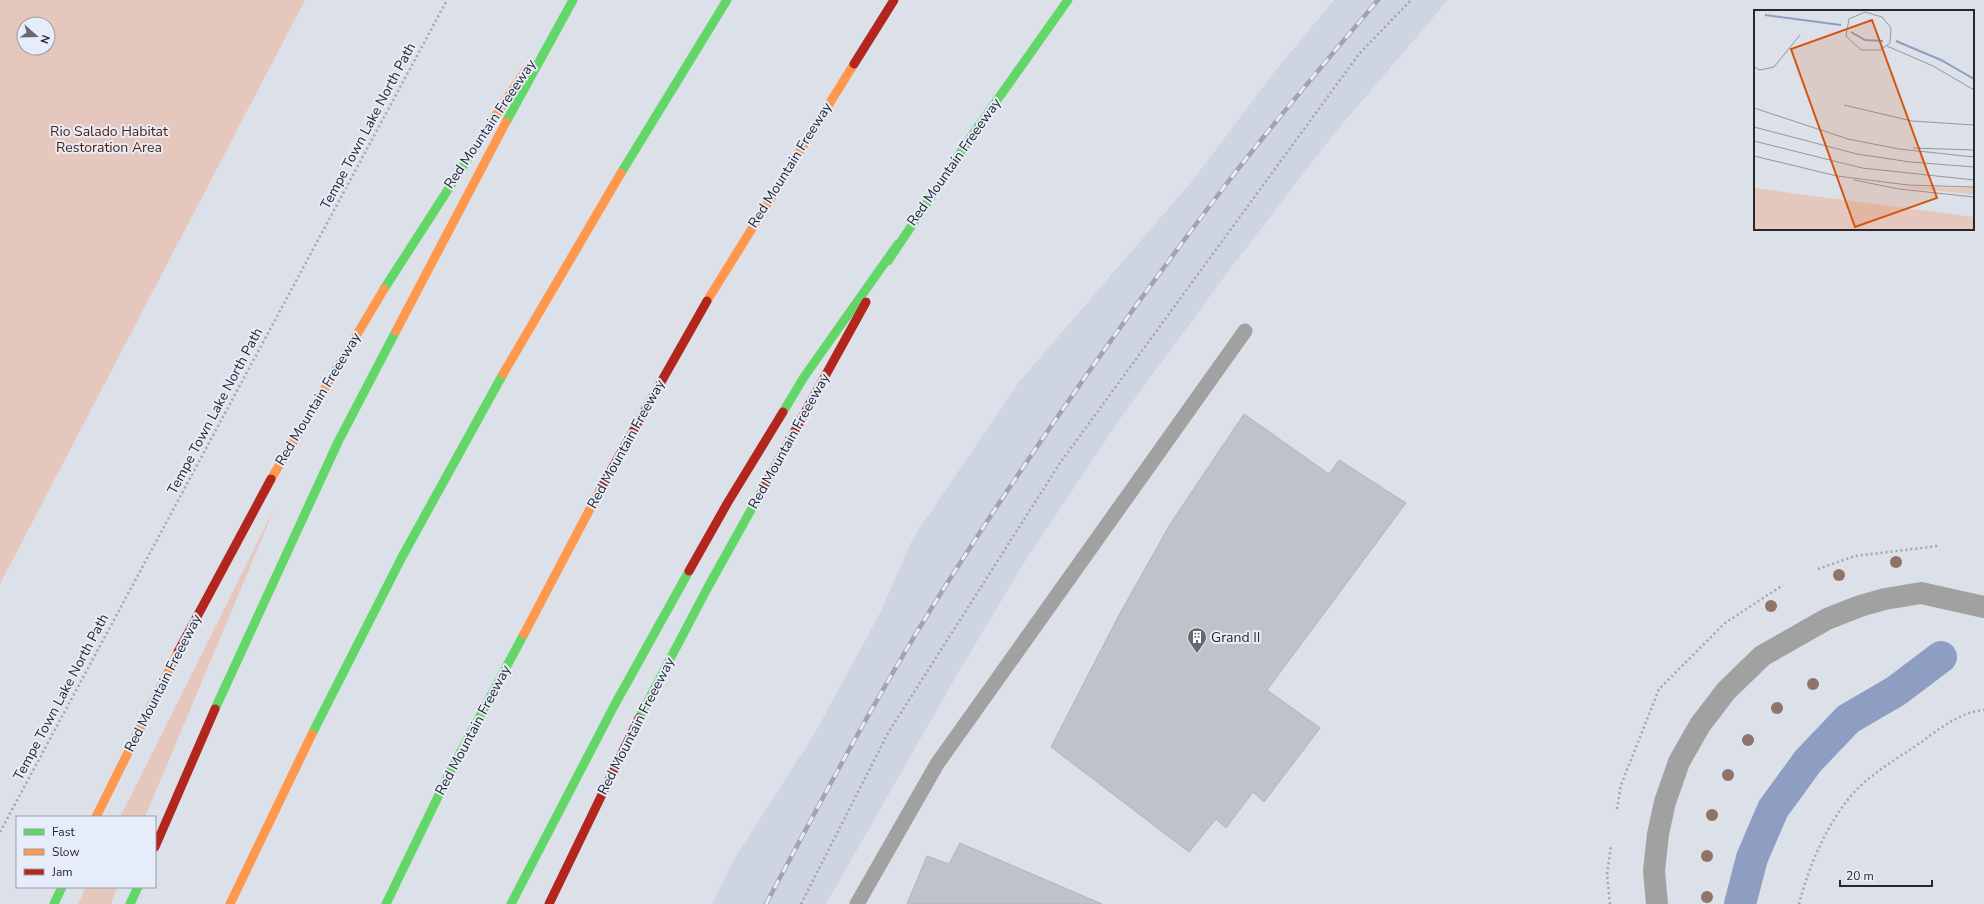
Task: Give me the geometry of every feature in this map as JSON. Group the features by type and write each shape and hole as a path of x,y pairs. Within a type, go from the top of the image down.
{"main road":[{"path":"156,845 233,668 338,442 452,222 573,0"},
{"name":"Red Mountain Freeeway","path":"97,816 221,569 278,466 392,274 453,178 573,0"},
{"path":"230,904 346,666 395,572 502,375 615,180 727,0"},
{"name":"Red Mountain Freeway","path":"386,904 450,772 607,477 726,269 894,0"},
{"name":"Red Mountain Freeeway","path":"549,904 608,780 686,628 898,244 971,137 1068,0"},
{"path":"511,904 614,706 728,502 804,377 898,244"},
{"path":"54,904 62,888"},
{"path":"130,904 138,888"}],"street":[{"path":"1657,904 1654,872 1658,834 1665,802 1678,762 1700,725 1726,691 1762,656 1827,619 1860,606 1885,599 1921,593 1983,606"}],"lane":[{"path":"857,904 937,764 1245,331"}],"path":[{"name":"Tempe Town Lake North Path","path":"0,832 447,0"},
{"path":"801,904 888,733 1060,463 1359,54 1411,0"},
{"path":"1818,569 1855,556 1938,546"},
{"path":"1617,809 1621,785 1659,690 1725,623 1782,585"},
{"path":"1799,904 1814,861 1831,826 1846,802 1871,776 1948,723 1974,711 1984,710"},
{"path":"1610,904 1608,874 1611,846"}],"shaded area":[{"path":"1334,0 1448,0 1333,135 1230,269 1122,416 1024,563 954,680 826,904 712,904 733,861 815,733 881,611 913,538 1019,382 1193,180 1275,71"}],"green space":[{"name":"Rio Salado Habitat Restoration Area","path":"0,0 305,0 0,584"},
{"path":"276,505 145,816 120,816"},
{"path":"86,888 117,888 111,904 78,904"}],"building":[{"name":"Grand II","path":"1244,414 1329,474 1339,460 1406,503 1267,690 1320,728 1264,802 1253,792 1226,828 1216,819 1189,852 1051,747 1118,617 1169,526"},
{"path":"960,843 1102,904 907,904 927,856 949,864"}],"waterway":[{"path":"1740,904 1752,858 1773,809 1808,761 1848,719 1896,691 1941,657"}],"railway":[{"path":"766,904 833,779 903,655 985,524 1051,426 1119,329 1224,187 1319,69 1378,0"}],"traffic: fast":[{"path":"506,122 573,0"},
{"path":"621,173 727,0"},
{"path":"888,261 971,137 1068,0"},
{"path":"384,289 496,115"},
{"path":"783,412 804,377 898,244"},
{"path":"215,709 338,442 396,331"},
{"path":"312,734 402,557 503,374"},
{"path":"639,718 708,587 766,483"},
{"path":"511,904 614,706 689,571"},
{"path":"386,904 450,772 524,634"},
{"path":"54,904 62,888"},
{"path":"130,904 138,888"}],"traffic: slow":[{"path":"707,301 854,64"},
{"path":"496,115 526,70"},
{"path":"396,331 506,122"},
{"path":"503,374 621,173"},
{"path":"271,479 384,289"},
{"path":"524,634 601,488"},
{"path":"96,816 178,652"},
{"path":"230,904 312,734"}],"traffic: jam":[{"path":"854,64 894,0"},
{"path":"601,488 707,301"},
{"path":"766,483 866,302"},
{"path":"689,571 728,502 783,412"},
{"path":"178,652 271,479"},
{"path":"156,845 215,709"},
{"path":"549,904 639,718"}],"place":[{"name":"Grand II","path":"1197,654"}]}
